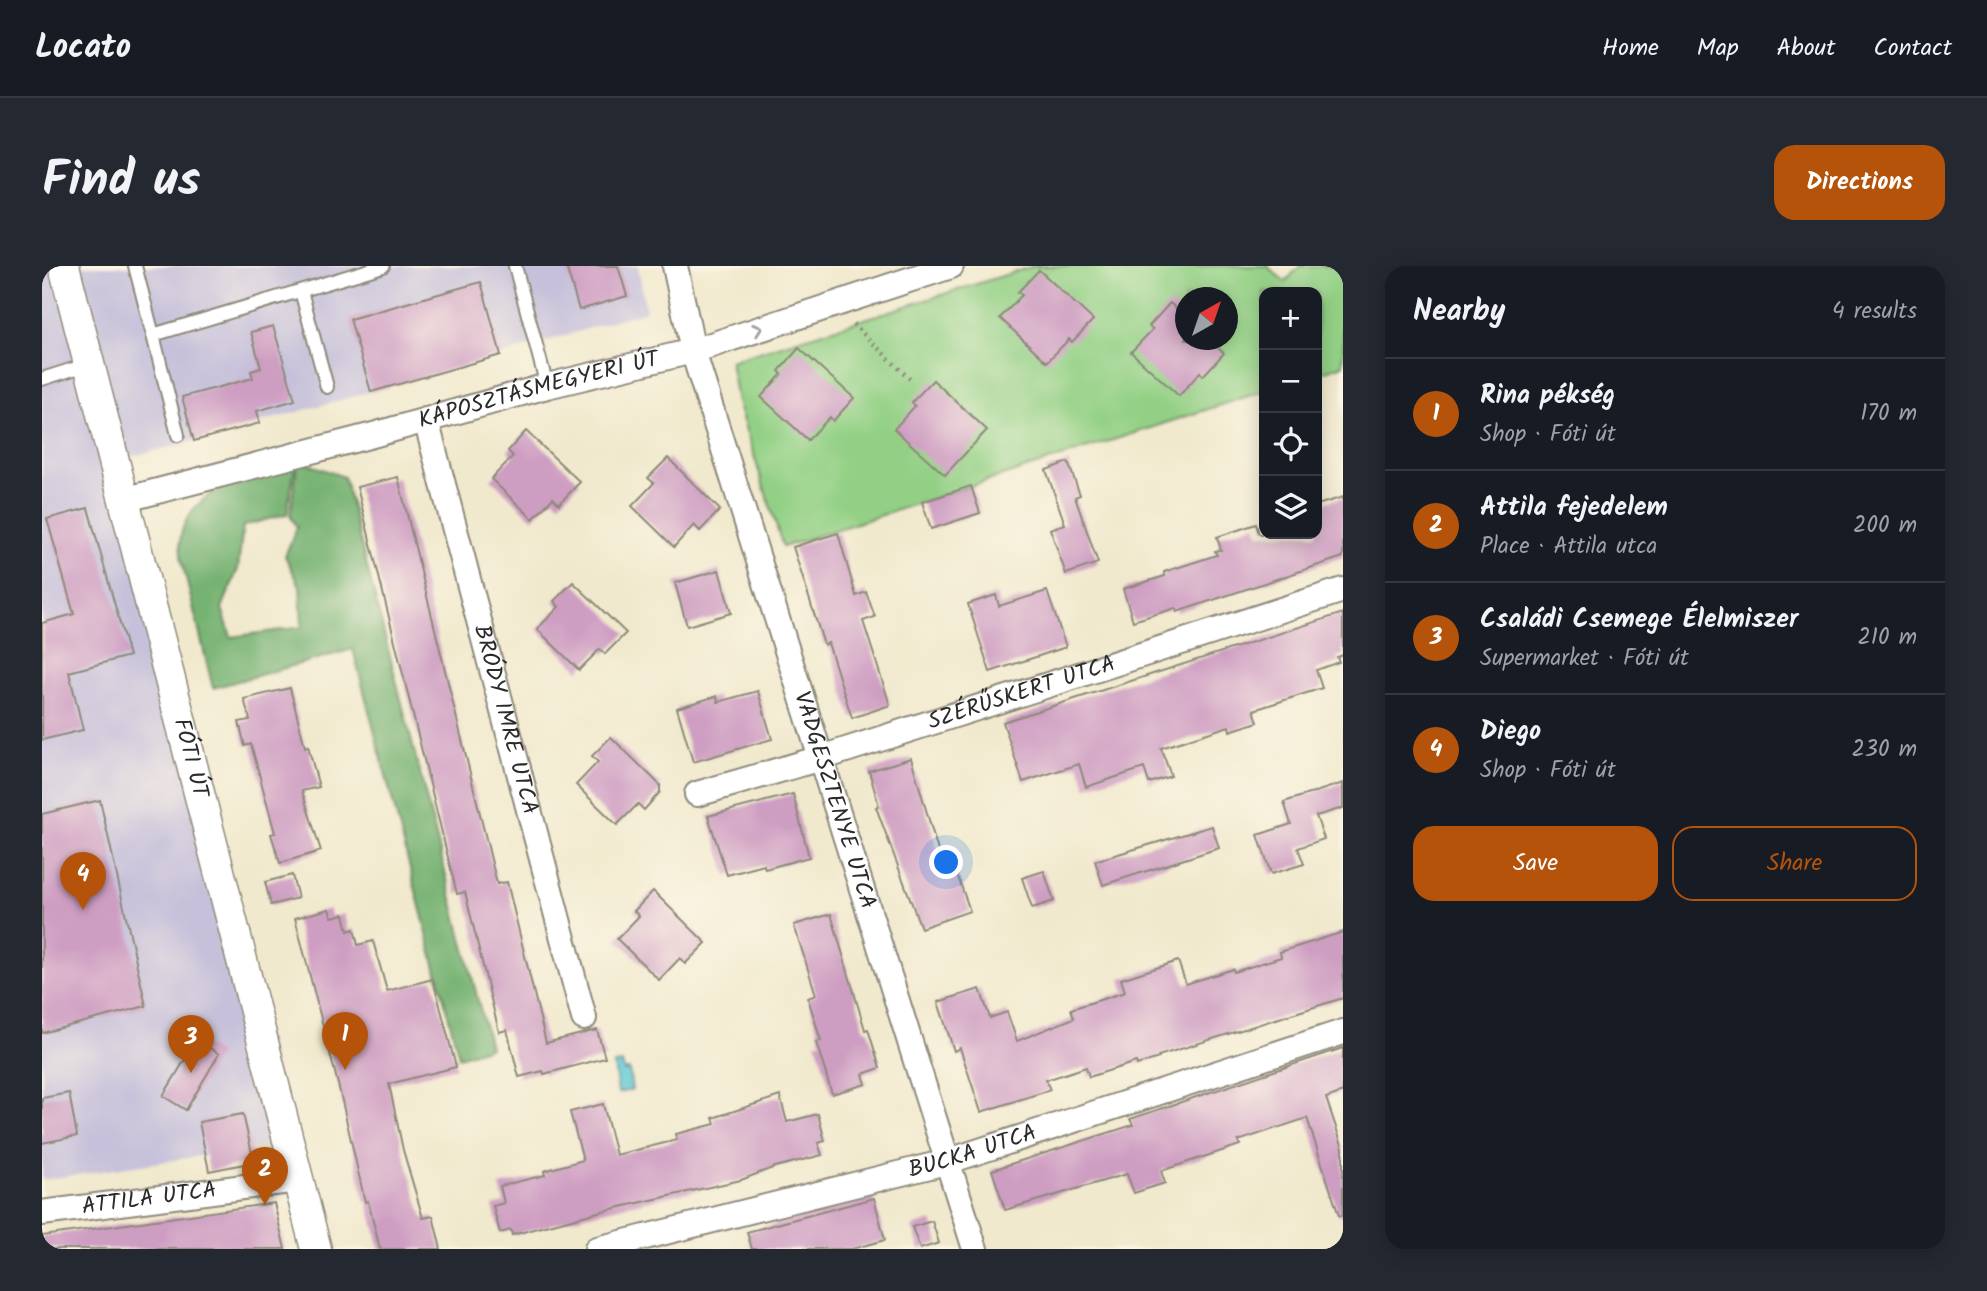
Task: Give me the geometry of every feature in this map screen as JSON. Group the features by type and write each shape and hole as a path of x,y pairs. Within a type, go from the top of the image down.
{"street":[{"name":"FÓTI ÚT","path":"64,266 316,1249"},
{"name":"VADGESZTENYE UTCA","path":"675,266 693,352 975,1249"},
{"name":"KÁPOSZTÁSMEGYERI ÚT","path":"123,500 426,421 547,386 693,352 951,266"},
{"name":"BRÓDY IMRE UTCA","path":"426,421 584,1018"},
{"name":"SZÉRŰSKERT UTCA","path":"697,794 821,758 1343,590"},
{"name":"BUCKA UTCA","path":"597,1249 946,1163 1343,1032"},
{"name":"ATTILA UTCA","path":"42,1213 298,1180"}],"lane":[{"path":"135,266 178,435"},
{"path":"153,335 383,266"},
{"path":"515,266 547,386"},
{"path":"301,291 327,387"},
{"path":"42,379 89,364"}],"path":[{"path":"831,304 913,382"}],"shaded area":[{"path":"42,266 638,266 646,311 501,355 118,460 294,1142 42,1180"}],"green space":[{"path":"1034,266 1267,266 1285,282 1300,266 1343,266 1343,365 1322,372 1322,287 1259,287 1259,393 783,547 737,402 730,361"},
{"path":"296,460 287,514 243,526 238,569 222,608 231,637 302,627 300,586 285,556 297,527 290,516 298,460 344,477 490,1047 459,1057 353,649 213,688 181,558 181,535 187,518 198,504 228,484"}],"water":[{"path":"622,1063 624,1071 629,1070 632,1090 618,1093 614,1064"}],"building":[{"path":"566,266 618,266 627,296 579,310"},
{"path":"1039,270 1093,320 1072,342 1069,339 1047,362 1000,318 1022,295 1018,292"},
{"path":"481,282 501,355 371,392 350,319"},
{"path":"1170,303 1175,307 1175,350 1221,350 1224,353 1203,376 1200,372 1179,396 1131,352 1153,329 1149,326"},
{"path":"273,326 295,400 257,411 260,423 194,441 182,397 253,378 251,371 261,368 251,332"},
{"path":"799,348 854,398 833,421 830,417 808,440 761,397 782,374 779,371"},
{"path":"933,380 987,430 945,475 894,429 915,406 912,402"},
{"path":"526,431 580,482 559,504 553,498 533,519 491,479 513,456 508,451"},
{"path":"668,458 720,510 700,531 694,525 674,547 632,506 654,483 648,478"},
{"path":"1068,462 1080,495 1075,497 1098,563 1066,574 1050,529 1065,524 1046,470"},
{"path":"398,477 497,884 507,882 546,1043 597,1030 605,1058 544,1074 543,1071 519,1077 507,1030 499,1032 465,892 457,894 357,487"},
{"path":"971,486 980,513 931,529 922,502"},
{"path":"1343,497 1343,557 1177,612 1176,608 1133,621 1123,589 1217,555 1215,551 1221,550 1217,537 1256,524 1259,539 1322,539 1322,503"},
{"path":"88,508 129,656 69,672 83,730 42,740 42,623 74,614 47,519"},
{"path":"838,533 856,596 866,592 875,617 863,621 890,705 852,718 828,643 824,645 793,547"},
{"path":"719,570 731,613 687,626 675,583"},
{"path":"573,582 626,633 605,654 600,649 579,670 537,629 559,607 554,601"},
{"path":"1047,591 1066,647 990,672 968,604 996,595 999,606"},
{"path":"1343,613 1343,655 1337,657 1339,662 1316,670 1322,688 1254,710 1258,722 1230,731 1229,726 1161,748 1171,776 1149,783 1144,768 1086,787 1079,764 1023,782 1003,722"},
{"path":"290,688 305,747 308,746 319,787 302,791 321,851 280,863 271,834 275,833 251,744 245,746 239,722 250,720 244,699"},
{"path":"758,691 772,739 693,762 677,708 717,696 718,702"},
{"path":"611,737 660,785 660,792 644,810 638,804 617,825 576,785 598,762 592,756"},
{"path":"911,758 945,875 956,871 970,911 921,928 876,807 879,806 869,771"},
{"path":"1343,783 1343,808 1316,816 1324,839 1298,848 1304,864 1271,874 1258,835 1291,824 1284,802"},
{"path":"793,794 809,857 765,869 764,865 727,875 708,816"},
{"path":"100,800 146,1006 42,1033 42,814"},
{"path":"1212,826 1219,848 1103,885 1095,861"},
{"path":"1044,871 1054,901 1032,908 1022,878"},
{"path":"292,875 298,898 271,905 265,882"},
{"path":"653,891 706,943 685,964 680,958 659,980 617,939 639,916 634,911"},
{"path":"329,909 332,917 344,914 348,931 354,929 358,945 373,941 387,991 433,979 456,1067 389,1084 403,1150 423,1218 433,1216 441,1249 380,1249 368,1201 365,1202 295,918"},
{"path":"831,914 865,1030 868,1029 880,1068 863,1074 866,1084 832,1094 816,1042 821,1041 808,998 816,995 794,925"},
{"path":"1343,932 1343,998 1137,1065 1136,1062 1089,1077 1086,1067 1046,1080 1050,1090 981,1112 960,1048 954,1051 938,1002 980,989 990,1018 1007,1012 1017,1041 1074,1018 1071,1009 1125,992 1121,979 1178,961 1186,984 1281,957 1280,952"},
{"path":"197,1040 219,1054 186,1110 163,1096"},
{"path":"1343,1048 1343,1092 1326,1098 1343,1148 1343,1215 1339,1216 1307,1118 1238,1141 1240,1145 1161,1171 1165,1183 1134,1193 1127,1174 1005,1210 992,1170 1133,1125 1130,1119"},
{"path":"69,1093 77,1136 42,1143 42,1098"},
{"path":"780,1096 787,1122 818,1114 825,1141 818,1143 822,1155 775,1167 741,1180 598,1212 512,1235 511,1230 500,1233 493,1206 504,1203 500,1186 545,1175 544,1171 583,1160 570,1112 603,1104 616,1155 677,1140 676,1134 715,1124 713,1118"},
{"path":"243,1114 254,1162 209,1171 199,1122"},
{"path":"874,1198 885,1240 852,1249 752,1249 747,1232"},
{"path":"274,1203 285,1249 42,1249 42,1236"},
{"path":"932,1221 939,1243 920,1249 912,1227"}],"place":[{"name":"Diego","path":"83,910"},
{"name":"Rina pékség","path":"345,1070"},
{"name":"Családi Csemege Élelmiszer","path":"191,1073"},
{"name":"Attila fejedelem","path":"265,1205"}]}
